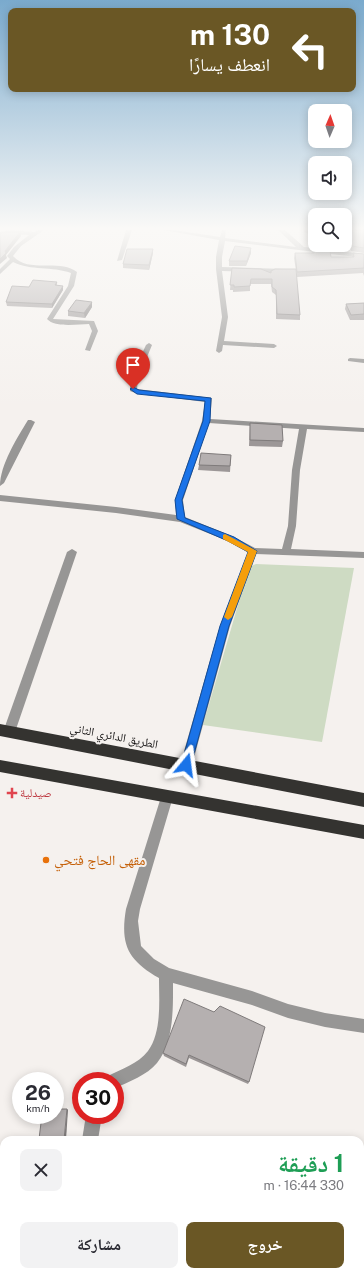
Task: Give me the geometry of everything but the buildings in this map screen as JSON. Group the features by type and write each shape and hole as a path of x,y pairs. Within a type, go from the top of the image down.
{"highway":[{"name":"الطريق الدائري الثاني","path":"4,731 364,800"},
{"path":"0,766 364,832"}],"street":[{"path":"69,290 50,319 52,322 92,322 94,331 88,350"},
{"path":"219,351 225,317 222,290"},
{"path":"220,343 274,346"},
{"path":"150,344 134,379 133,389 137,392 207,398 209,401 206,421 179,500 181,519"},
{"path":"350,360 364,360"},
{"path":"206,421 302,428 364,430"},
{"path":"0,484 22,437 31,422"},
{"path":"285,553 292,526 296,470 302,428"},
{"path":"0,498 108,509 181,519 231,539 253,551 364,555"},
{"path":"186,765 224,626 253,551"},
{"path":"4,731 72,552"},
{"path":"167,796 131,921 132,938 135,950 149,964 166,974 252,998 288,1011 324,1020 364,1026"},
{"path":"124,1075 147,1064 155,1052 162,1036 165,1020 166,974"},
{"path":"91,1136 93,1124"}],"green space":[{"path":"256,564 354,568 322,742 203,725 249,567"}],"slow traffic":[{"path":"225,537 253,551 228,617"}],"place":[{"name":"صيدلية","path":"12,793"},
{"name":"مقهى الحاج فتحي","path":"46,860"}],"route":[{"path":"133,389 137,392 207,398 209,400 206,421 179,500 178,508 181,519 231,539 253,551 224,626 186,765"}]}
